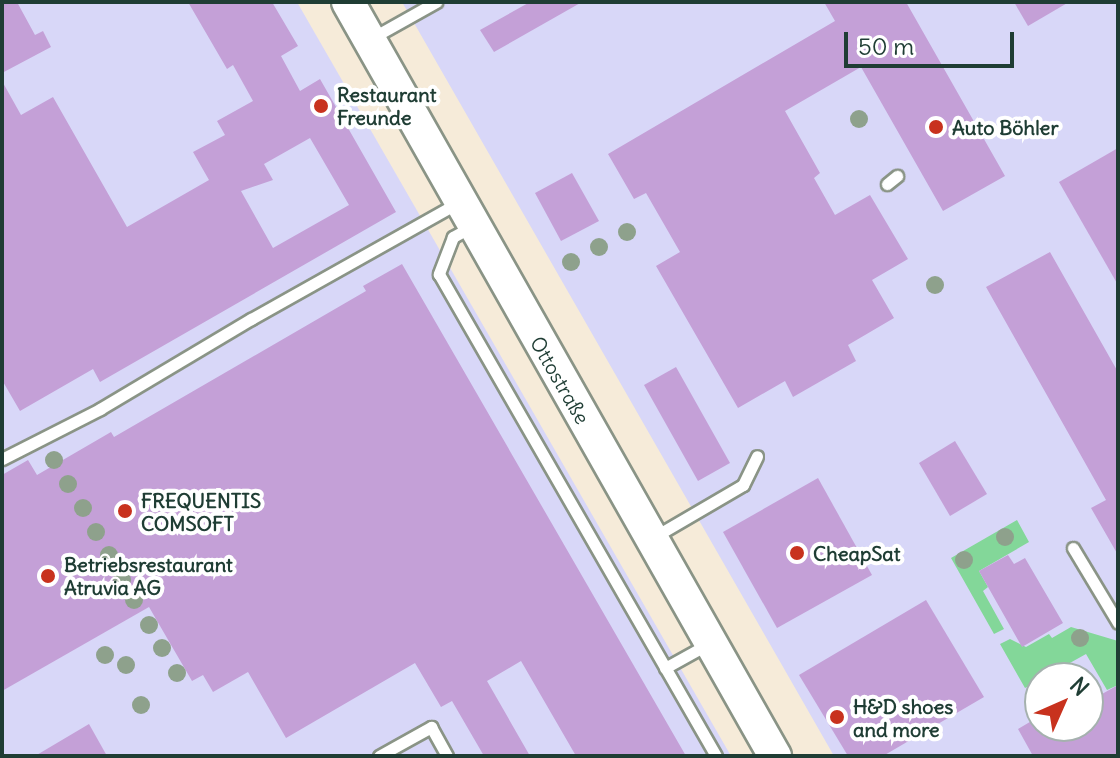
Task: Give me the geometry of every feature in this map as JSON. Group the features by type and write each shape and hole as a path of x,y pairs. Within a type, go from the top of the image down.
{"main road":[{"name":"Ottostraße","path":"348,2 775,756"}],"lane":[{"path":"369,39 436,2"},
{"path":"2,459 100,409 251,319 467,214"},
{"path":"467,214 453,237 439,274 716,756"},
{"path":"651,538 743,485 757,456"},
{"path":"1073,548 1118,623"},
{"path":"665,668 711,642"},
{"path":"379,756 431,727 447,756"}],"shaded area":[{"path":"2,2 297,2 731,756 2,756"},
{"path":"402,2 1118,2 1118,756 834,756"}],"green space":[{"path":"1017,520 1029,542 979,571 988,587 983,591 1004,629 994,634 951,558"},
{"path":"1071,627 1118,641 1118,685 1107,690 1104,685 1104,662 1091,662 1086,654 1072,662 1024,662 1024,686 1000,644 1010,639 1026,647 1049,634 1052,638"}],"building":[{"path":"2,2 17,2 35,35 43,31 51,47 2,73"},
{"path":"188,2 272,2 298,46 281,56 300,91 320,79 396,212 100,382 93,369 20,411 2,380 2,81 21,115 53,97 127,227 209,180 193,152 225,135 217,121 253,101 233,65 227,69","holes":["310,138 349,205 273,248 241,191 273,180 264,164"]},
{"path":"530,2 582,2 494,52 480,30"},
{"path":"824,2 906,2 1005,176 943,211 861,67 785,111 820,173 814,178 835,215 870,195 908,259 872,280 894,318 848,345 856,361 793,397 785,381 738,408 656,266 680,252 646,193 634,199 608,154 835,21"},
{"path":"1014,2 1069,2 1028,26"},
{"path":"1118,148 1118,285 1059,182"},
{"path":"572,173 599,221 561,241 535,193"},
{"path":"1050,252 1118,372 1118,555 1091,508 1106,500 986,287"},
{"path":"402,264 686,756 576,756 521,661 487,681 530,756 484,756 452,701 441,707 415,663 286,738 248,672 213,692 203,675 192,681 149,607 2,691 2,475 28,460 37,475 111,432 114,437 366,291 363,286"},
{"path":"676,367 730,463 698,481 644,385"},
{"path":"955,441 987,494 950,516 919,463"},
{"name":"CheapSat","path":"818,478 872,575 777,628 723,532"},
{"path":"1008,555 1014,564 1025,558 1063,623 1022,647 979,571"},
{"path":"926,600 984,697 883,756 848,756 799,675"},
{"path":"1118,685 1118,756 1033,756 1025,742 1104,742 1104,693"},
{"path":"89,724 107,756 35,756"},
{"path":"1024,725 1024,740 1018,729"}],"place":[{"name":"Restaurant Freunde","path":"321,106"},
{"name":"Auto Böhler","path":"936,127"},
{"name":"FREQUENTIS COMSOFT","path":"125,511"},
{"name":"CheapSat","path":"797,553"},
{"name":"Betriebsrestaurant Atruvia AG","path":"48,576"},
{"name":"H&D shoes and more","path":"837,717"}]}
